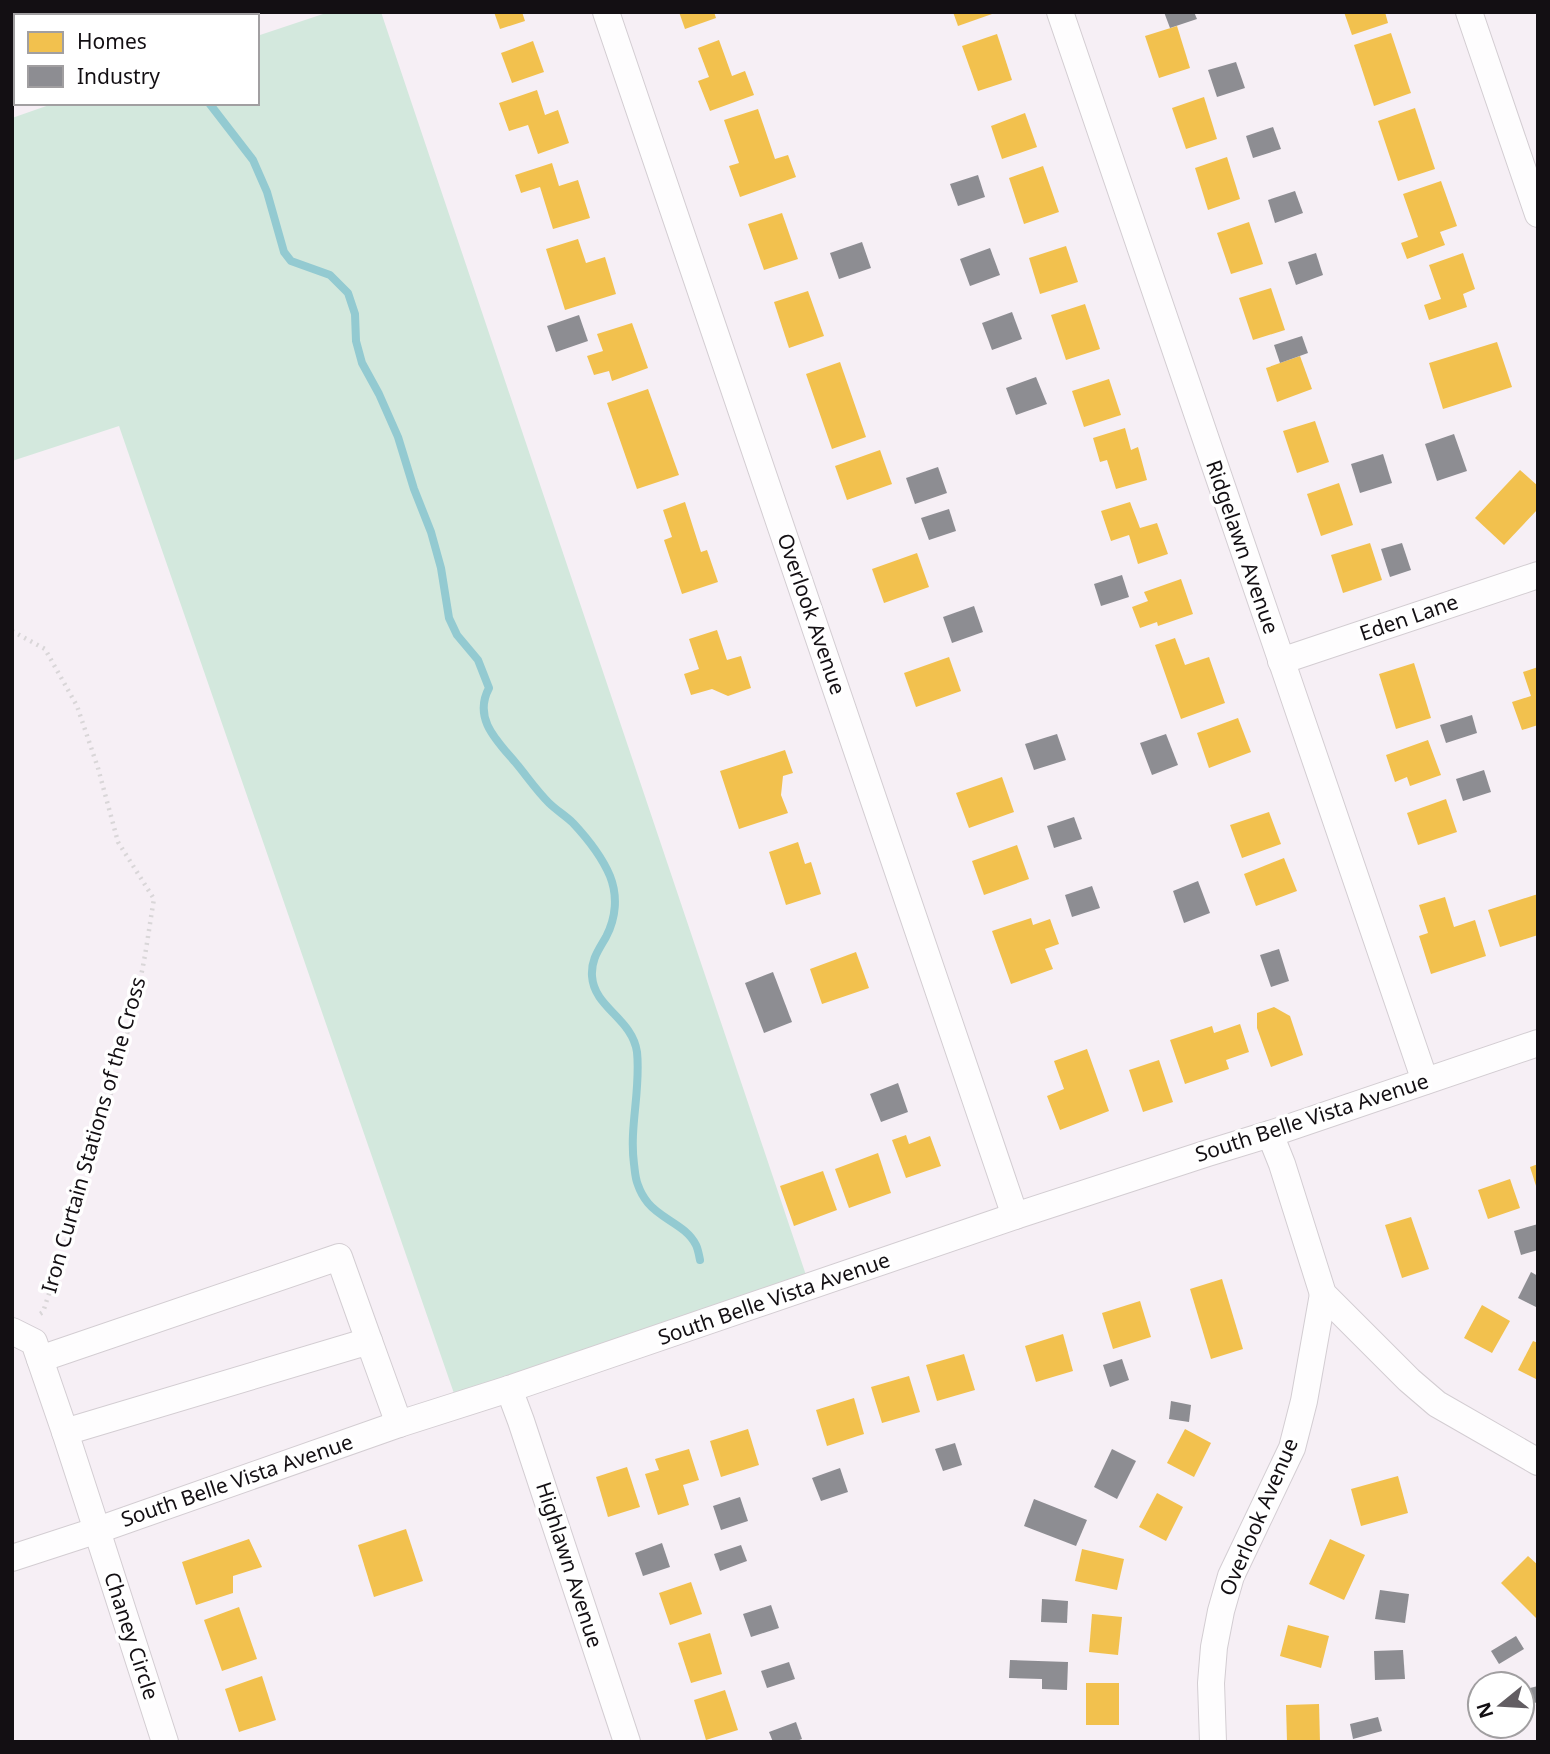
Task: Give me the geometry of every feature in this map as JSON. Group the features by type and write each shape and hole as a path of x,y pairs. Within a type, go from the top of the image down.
{"street":[{"name":"Overlook Avenue","path":"606,12 1015,1216"},
{"name":"Ridgelawn Avenue","path":"1060,12 1425,1081"},
{"path":"1469,12 1538,214"},
{"name":"Eden Lane","path":"1281,661 1538,575"},
{"name":"South Belle Vista Avenue","path":"12,1558 1015,1216 1270,1134 1538,1043"},
{"path":"1270,1134 1323,1294 1409,1380 1437,1404 1538,1462"},
{"path":"12,1331 34,1342 40,1359 339,1257 399,1424"},
{"name":"Overlook Avenue","path":"1213,1742 1211,1683 1221,1611 1231,1576 1292,1448 1304,1401 1323,1294"},
{"path":"65,1432 369,1341"},
{"name":"Chaney Circle","path":"40,1359 165,1742"},
{"name":"Highlawn Avenue","path":"509,1388 627,1742"}],"path":[{"name":"Iron Curtain Stations of the Cross","path":"12,631 45,649 77,706 98,768 118,842 154,899 139,983 80,1200 43,1312 12,1331"}],"green space":[{"path":"329,12 381,12 810,1287 458,1405 119,426 12,461 12,118 49,105 259,105 259,35"}],"building: Homes":[{"path":"494,12 522,12 525,21 500,29"},
{"path":"679,12 714,12 716,18 685,29"},
{"path":"953,12 991,12 992,14 958,26"},
{"path":"1344,12 1385,12 1388,23 1352,35"},
{"path":"1177,26 1190,68 1159,78 1145,36"},
{"path":"1391,33 1411,93 1374,106 1354,45"},
{"path":"997,34 1012,80 978,91 962,46"},
{"path":"719,40 732,76 745,71 754,95 710,111 698,81 709,77 698,48"},
{"path":"533,41 544,72 512,83 501,53"},
{"path":"537,90 545,115 558,110 569,143 538,154 528,125 509,131 499,103"},
{"path":"1204,97 1217,139 1186,149 1172,108"},
{"path":"1415,108 1435,169 1398,181 1378,121"},
{"path":"758,109 775,159 788,155 796,177 740,197 729,166 739,163 724,120"},
{"path":"1025,113 1037,147 1002,159 991,126"},
{"path":"1227,157 1240,199 1208,210 1195,168"},
{"path":"552,163 559,186 578,180 590,218 553,229 540,187 521,193 515,175"},
{"path":"1043,166 1059,212 1024,224 1009,178"},
{"path":"1441,181 1457,226 1440,232 1445,245 1407,259 1401,243 1418,237 1403,194"},
{"path":"782,213 798,259 764,270 748,224"},
{"path":"1249,222 1263,264 1231,274 1217,233"},
{"path":"578,239 586,263 605,257 616,294 565,310 546,249"},
{"path":"1066,246 1078,282 1040,294 1029,258"},
{"path":"1463,253 1475,289 1463,294 1467,307 1429,320 1424,305 1441,299 1429,265"},
{"path":"1271,288 1285,330 1253,340 1239,298"},
{"path":"808,291 824,336 789,348 774,302"},
{"path":"1085,304 1100,349 1066,360 1051,315"},
{"path":"632,323 648,368 612,381 609,371 594,375 587,356 603,351 597,334"},
{"path":"1497,342 1512,387 1443,409 1429,363"},
{"path":"1300,356 1312,389 1277,402 1266,368"},
{"path":"840,362 866,437 832,449 806,374"},
{"path":"1109,379 1121,415 1084,427 1072,391"},
{"path":"648,389 679,475 637,489 607,403"},
{"path":"1315,421 1329,462 1297,473 1283,431"},
{"path":"1125,428 1131,450 1138,447 1147,480 1116,489 1107,460 1100,462 1093,438"},
{"path":"880,450 892,484 847,500 835,466"},
{"path":"1520,470 1538,486 1538,509 1504,545 1475,518"},
{"path":"1339,483 1353,525 1321,536 1307,494"},
{"path":"685,502 701,552 707,550 718,582 682,594 664,540 672,537 663,510"},
{"path":"1130,502 1140,528 1157,523 1168,554 1138,564 1129,535 1111,541 1101,511"},
{"path":"1370,543 1382,580 1343,593 1331,555"},
{"path":"917,553 929,587 884,603 872,569"},
{"path":"1181,579 1193,614 1158,626 1157,622 1140,628 1132,607 1148,601 1144,592"},
{"path":"717,630 727,660 741,656 751,688 728,696 712,689 691,695 684,674 699,669 689,639"},
{"path":"1175,638 1185,665 1209,657 1225,703 1181,719 1155,645"},
{"path":"949,657 961,691 916,707 904,673"},
{"path":"1414,663 1431,718 1396,729 1379,674"},
{"path":"1538,667 1538,725 1522,730 1512,702 1531,696 1523,672"},
{"path":"1238,718 1251,752 1209,768 1197,733"},
{"path":"1428,740 1441,775 1410,786 1407,777 1395,782 1386,755"},
{"path":"785,750 793,773 783,776 781,795 788,813 739,829 720,771"},
{"path":"1002,777 1014,812 969,828 956,793"},
{"path":"1446,799 1457,832 1418,845 1407,813"},
{"path":"1269,812 1281,844 1242,858 1230,825"},
{"path":"798,842 805,864 811,862 821,894 786,905 769,852"},
{"path":"1017,845 1029,879 984,895 972,861"},
{"path":"1284,858 1297,891 1256,906 1244,874"},
{"path":"1538,894 1538,935 1500,947 1488,910"},
{"path":"1445,897 1454,927 1475,920 1486,956 1431,974 1419,936 1428,933 1419,905"},
{"path":"1031,918 1033,925 1050,919 1059,944 1045,949 1053,969 1011,984 992,931"},
{"path":"856,952 869,988 822,1004 810,969"},
{"path":"1274,1007 1290,1016 1303,1055 1271,1067 1257,1028 1257,1013"},
{"path":"1240,1024 1249,1052 1226,1060 1229,1069 1185,1084 1170,1040 1212,1026 1214,1033"},
{"path":"1087,1049 1109,1111 1060,1130 1047,1096 1064,1089 1054,1061"},
{"path":"1159,1060 1173,1102 1143,1112 1129,1070"},
{"path":"906,1135 909,1144 930,1136 941,1166 906,1178 892,1140"},
{"path":"878,1153 891,1193 849,1208 835,1169"},
{"path":"1538,1164 1538,1189 1537,1189 1530,1167"},
{"path":"823,1171 837,1210 794,1226 780,1186"},
{"path":"1510,1179 1520,1208 1488,1219 1478,1190"},
{"path":"1411,1217 1429,1269 1402,1278 1385,1225"},
{"path":"1222,1279 1243,1349 1211,1359 1190,1289"},
{"path":"1140,1301 1151,1337 1113,1349 1102,1313"},
{"path":"1482,1305 1510,1321 1492,1353 1464,1338"},
{"path":"1063,1334 1073,1371 1036,1382 1025,1346"},
{"path":"1533,1341 1538,1343 1538,1380 1518,1370"},
{"path":"964,1354 975,1390 937,1401 926,1365"},
{"path":"909,1376 920,1412 882,1423 871,1387"},
{"path":"854,1398 864,1434 827,1446 816,1410"},
{"path":"748,1429 759,1465 721,1477 710,1441"},
{"path":"1185,1429 1211,1443 1194,1477 1167,1463"},
{"path":"689,1449 699,1480 683,1485 689,1505 658,1515 645,1474 659,1470 655,1459"},
{"path":"627,1467 640,1507 608,1517 596,1477"},
{"path":"1398,1476 1408,1513 1361,1526 1351,1489"},
{"path":"1157,1493 1183,1507 1166,1541 1139,1527"},
{"path":"406,1529 423,1581 374,1597 358,1545"},
{"path":"249,1539 262,1567 233,1576 233,1593 196,1605 182,1562"},
{"path":"1330,1539 1365,1555 1344,1600 1309,1584"},
{"path":"1082,1549 1124,1559 1117,1590 1075,1581"},
{"path":"1528,1556 1538,1565 1536,1618 1501,1583"},
{"path":"691,1582 702,1614 670,1625 659,1593"},
{"path":"239,1607 257,1659 222,1671 204,1620"},
{"path":"1092,1614 1122,1617 1118,1655 1089,1652"},
{"path":"1288,1625 1329,1636 1321,1668 1280,1656"},
{"path":"710,1633 722,1674 691,1683 678,1643"},
{"path":"262,1676 276,1720 239,1732 225,1689"},
{"path":"1086,1683 1119,1683 1119,1725 1086,1725"},
{"path":"725,1690 738,1730 706,1740 694,1700"},
{"path":"1319,1704 1320,1742 1287,1742 1286,1705"}],"building: Industry":[{"path":"1164,12 1194,12 1197,19 1170,28"},
{"path":"1236,62 1245,88 1217,97 1208,70"},
{"path":"1273,127 1281,149 1253,158 1246,136"},
{"path":"978,175 985,197 958,206 950,184"},
{"path":"1295,191 1303,213 1275,223 1268,200"},
{"path":"862,242 871,268 839,279 830,253"},
{"path":"990,248 1000,275 970,286 960,259"},
{"path":"1316,253 1323,275 1296,285 1288,262"},
{"path":"1012,312 1022,339 992,350 982,323"},
{"path":"579,315 588,341 556,352 547,326"},
{"path":"1302,336 1308,353 1280,363 1274,345"},
{"path":"1036,377 1047,404 1016,415 1006,388"},
{"path":"1454,434 1467,471 1437,481 1425,444"},
{"path":"1383,454 1392,483 1360,493 1351,464"},
{"path":"938,467 947,493 915,504 906,478"},
{"path":"949,509 956,531 929,540 921,518"},
{"path":"1402,543 1411,570 1390,577 1381,549"},
{"path":"1122,575 1129,597 1101,606 1094,584"},
{"path":"974,606 983,632 952,643 943,617"},
{"path":"1472,715 1477,733 1446,743 1440,725"},
{"path":"1057,734 1066,760 1034,770 1025,744"},
{"path":"1166,734 1178,765 1152,775 1140,743"},
{"path":"1484,770 1491,792 1463,801 1456,779"},
{"path":"1074,817 1082,839 1054,848 1047,826"},
{"path":"1198,881 1210,913 1184,923 1173,891"},
{"path":"1092,886 1100,908 1072,917 1065,895"},
{"path":"1279,949 1289,981 1271,987 1260,955"},
{"path":"773,972 792,1022 764,1033 745,983"},
{"path":"898,1083 908,1112 881,1122 870,1094"},
{"path":"1538,1224 1538,1250 1521,1255 1514,1231"},
{"path":"1531,1272 1538,1276 1538,1308 1518,1298"},
{"path":"1122,1359 1129,1380 1110,1387 1103,1365"},
{"path":"1171,1401 1191,1405 1189,1422 1169,1419"},
{"path":"955,1443 962,1465 943,1471 935,1449"},
{"path":"1112,1449 1136,1461 1117,1499 1094,1487"},
{"path":"840,1468 848,1492 821,1501 812,1478"},
{"path":"740,1497 748,1521 721,1530 713,1506"},
{"path":"1034,1499 1087,1520 1076,1546 1024,1526"},
{"path":"662,1543 670,1567 643,1576 635,1553"},
{"path":"741,1545 747,1561 720,1571 714,1554"},
{"path":"1380,1590 1409,1594 1405,1623 1375,1619"},
{"path":"1042,1599 1068,1601 1067,1623 1041,1622"},
{"path":"771,1605 779,1628 751,1637 743,1614"},
{"path":"1516,1636 1524,1649 1499,1664 1491,1651"},
{"path":"1403,1650 1405,1679 1375,1680 1374,1651"},
{"path":"1010,1660 1068,1662 1067,1690 1042,1689 1042,1679 1009,1678"},
{"path":"789,1662 795,1679 767,1688 761,1671"},
{"path":"1536,1686 1538,1686 1536,1703"},
{"path":"1378,1717 1382,1731 1353,1739 1350,1724"},
{"path":"796,1722 802,1739 794,1742 773,1742 769,1732"}],"waterway":[{"path":"211,105 253,160 267,192 284,252 291,261 330,275 348,293 355,314 356,341 362,363 398,437 431,532 441,568 449,618 457,635 478,660 489,688 484,709 489,728 544,798 584,835 610,876 615,899 614,915 594,960 592,976 599,997 628,1030 637,1052 638,1080 633,1136 636,1180 648,1203 692,1238 700,1260"}]}
